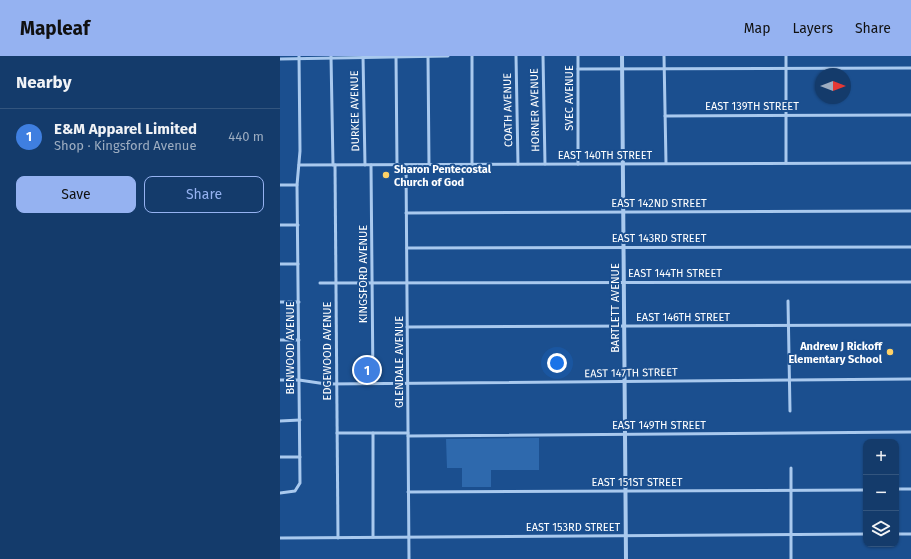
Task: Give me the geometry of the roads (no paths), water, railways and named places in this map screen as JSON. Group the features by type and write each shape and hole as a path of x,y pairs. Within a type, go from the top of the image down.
{"street":[{"path":"396,56 397,165"},
{"path":"428,56 429,164"},
{"path":"280,59 448,56"},
{"path":"472,56 472,164"},
{"name":"COATH AVENUE","path":"516,56 518,164"},
{"name":"HORNER AVENUE","path":"543,56 545,164"},
{"name":"SVEC AVENUE","path":"578,56 578,164"},
{"name":"BARTLETT AVENUE","path":"622,56 626,559"},
{"path":"664,56 666,163"},
{"path":"786,56 786,163"},
{"name":"DURKEE AVENUE","path":"363,57 365,165"},
{"name":"BENWOOD AVENUE","path":"280,492 292,492 300,486 297,185 299,166 299,58"},
{"name":"EDGEWOOD AVENUE","path":"331,58 336,283 338,538"},
{"path":"578,69 911,68"},
{"name":"EAST 139TH STREET","path":"665,116 911,115"},
{"name":"EAST 140TH STREET","path":"299,166 623,163 911,163"},
{"name":"KINGSFORD AVENUE","path":"371,165 373,383"},
{"name":"GLENDALE AVENUE","path":"406,165 409,559"},
{"path":"280,185 297,185"},
{"name":"EAST 142ND STREET","path":"406,213 911,211"},
{"path":"280,225 298,225"},
{"name":"EAST 143RD STREET","path":"407,248 911,246"},
{"path":"280,264 298,264"},
{"name":"EAST 144TH STREET","path":"320,284 911,282"},
{"path":"788,301 790,411"},
{"path":"280,302 299,302"},
{"name":"EAST 146TH STREET","path":"407,327 911,325"},
{"path":"280,340 299,340"},
{"name":"EAST 147TH STREET","path":"280,380 337,383 408,383 911,379"},
{"path":"280,421 300,420"},
{"path":"373,432 373,537"},
{"name":"EAST 149TH STREET","path":"337,433 625,434 911,432"},
{"path":"280,457 300,457"},
{"path":"790,468 791,559"},
{"path":"899,489 911,489"},
{"name":"EAST 151ST STREET","path":"408,492 863,490"},
{"name":"EAST 153RD STREET","path":"280,538 863,534"},
{"path":"899,534 911,534"}],"place":[{"name":"Sharon Pentecostal Church of God","path":"386,175"},
{"name":"Andrew J Rickoff Elementary School","path":"890,352"},
{"name":"E&M Apparel Limited","path":"367,370"}]}
